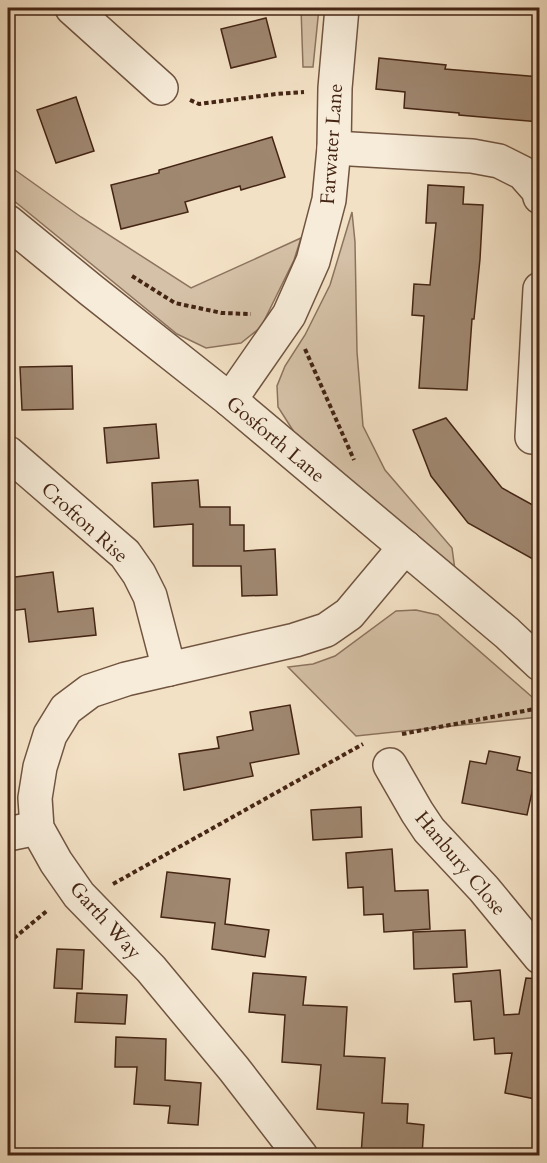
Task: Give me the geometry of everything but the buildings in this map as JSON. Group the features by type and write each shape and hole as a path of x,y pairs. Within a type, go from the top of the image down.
{"street":[{"path":"72,8 161,88"},
{"name":"Farwater Lane","path":"230,400 289,315 313,261 329,200 342,8"},
{"path":"334,148 472,156 500,161 523,173 538,190 540,197"},
{"name":"Gosforth Lane","path":"8,222 230,400 507,633 540,664"},
{"path":"532,437 540,289"},
{"name":"Crofton Rise","path":"8,453 124,554 139,574 150,596 169,669"},
{"name":"Garth Way","path":"301,1155 234,1069 151,969 79,895 56,862 22,831 35,798 40,767 50,735 66,709 90,692 126,679 295,640 326,630 349,614 405,547"},
{"name":"Hanbury Close","path":"385,747 417,812 429,830 484,889 540,957"}],"path":[{"path":"161,88 199,104 308,92"},
{"path":"124,272 175,303 222,313 289,315 357,466"},
{"path":"8,943 49,909 79,895 106,888 385,747 540,708"}],"shaded area":[{"path":"301,8 319,8 313,67 303,67"},
{"path":"8,165 81,217 191,288 301,238 294,260 261,327 241,343 206,348 177,334 8,196"},
{"path":"352,212 355,242 357,352 363,426 385,470 452,548 455,570 294,432 278,407 277,386 285,366 305,335 330,285"},
{"path":"416,610 438,615 539,703 539,717 356,736 288,667 313,664 335,656 396,611"}]}
